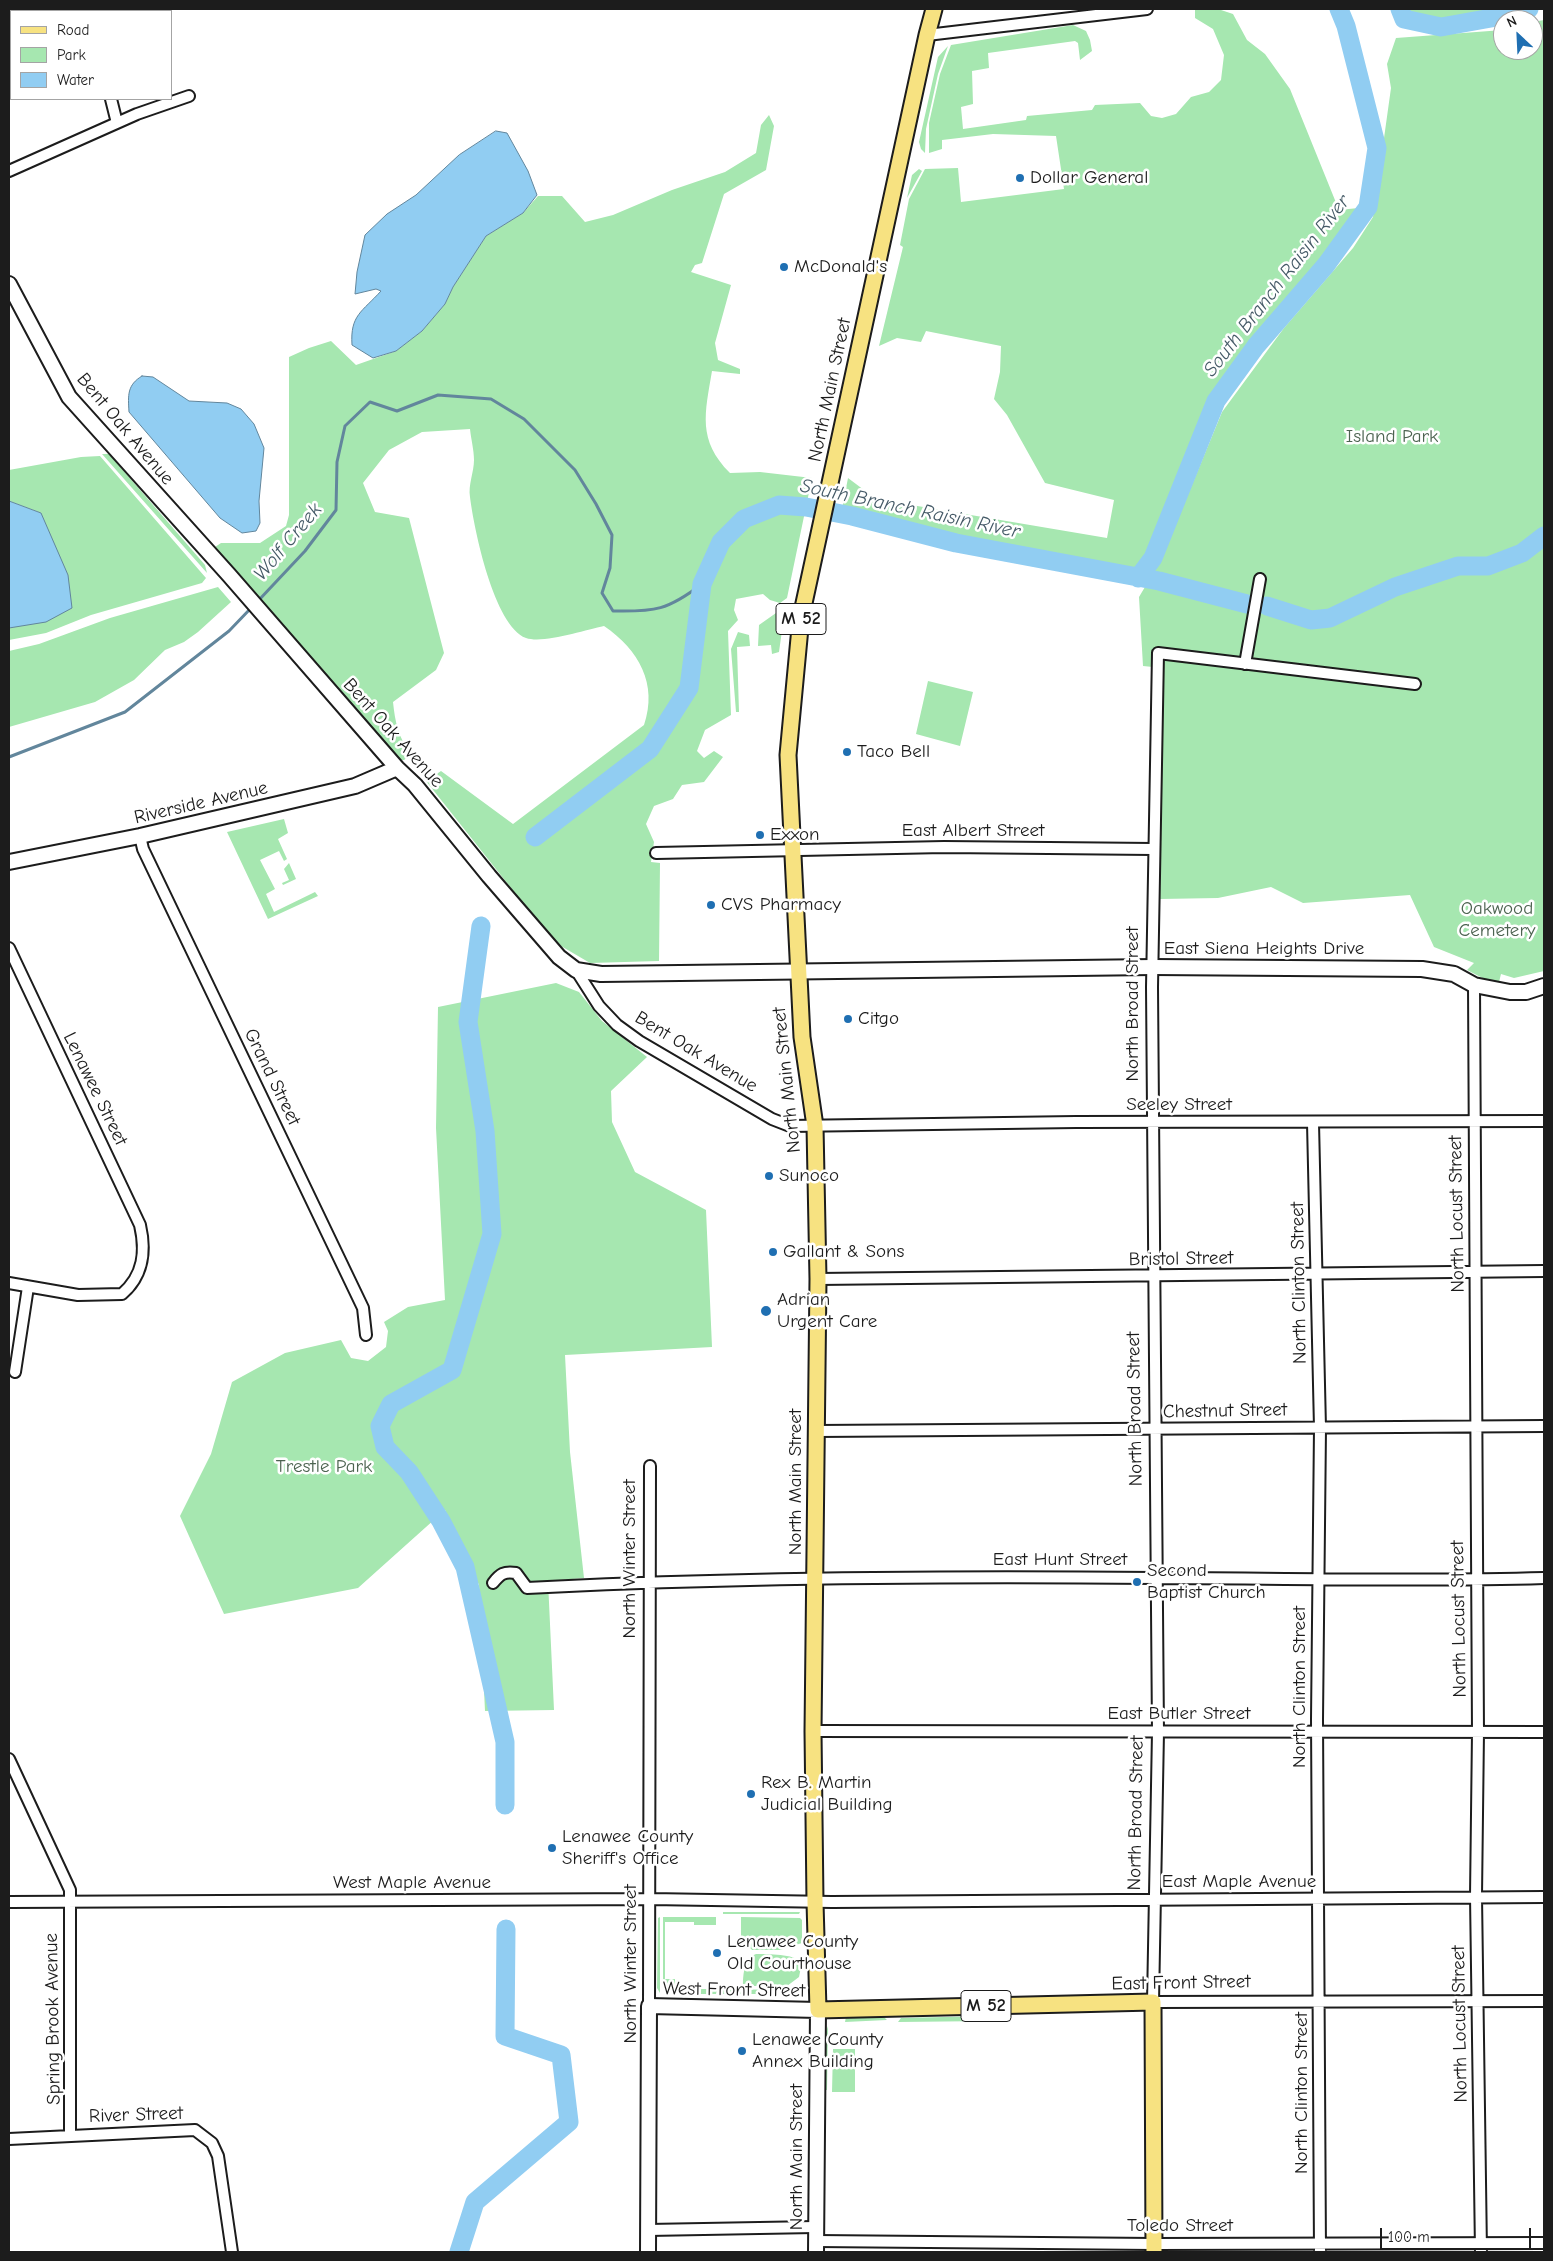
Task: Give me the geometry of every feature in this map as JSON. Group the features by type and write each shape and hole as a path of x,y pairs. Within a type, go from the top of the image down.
{"main road":[{"name":"North Main Street","path":"818,2010 814,1902 813,1731 818,1279 815,1126 802,1037 788,755 793,688 802,617 934,9"},
{"name":"East Front Street","path":"818,2010 1153,2002"},
{"name":"North Broad Street","path":"1153,2002 1154,2248"}],"street":[{"path":"927,35 1148,9"},
{"path":"9,171 117,123 188,96"},
{"path":"111,100 117,123"},
{"name":"Bent Oak Avenue","path":"9,284 69,397 248,595 397,768 416,785 514,906 559,957 576,970 599,1006 617,1025 639,1042 772,1119 790,1126 815,1126"},
{"path":"1245,664 1260,579"},
{"name":"North Broad Street","path":"1153,2002 1158,1732 1152,1123 1153,848 1158,653 1415,684"},
{"name":"Riverside Avenue","path":"9,862 140,836 355,786 397,768"},
{"name":"Grand Street","path":"140,836 148,858 363,1308 366,1335"},
{"name":"East Albert Street","path":"656,852 944,847 1153,848"},
{"name":"Lenawee Street","path":"9,948 140,1224 145,1246 138,1277 122,1294 78,1295 28,1287"},
{"name":"East Siena Heights Drive","path":"576,970 601,974 1153,967 1422,969 1454,974 1474,985 1488,989 1526,992 1544,986"},
{"name":"North Locust Street","path":"1474,985 1473,1123 1476,1273 1478,1732 1476,1896 1480,2248"},
{"name":"Seeley Street","path":"815,1126 1473,1123 1544,1121"},
{"name":"North Clinton Street","path":"1313,1123 1320,1428 1317,1733 1320,2247"},
{"name":"Bristol Street","path":"818,1279 1544,1272"},
{"path":"9,1283 28,1287 15,1372"},
{"name":"Chestnut Street","path":"816,1431 1544,1426"},
{"name":"North Winter Street","path":"648,2252 651,1899 648,1748 650,1466"},
{"name":"East Hunt Street","path":"493,1583 499,1575 507,1572 516,1573 527,1588 649,1582 816,1578 1476,1580 1544,1578"},
{"name":"East Butler Street","path":"813,1731 1544,1732"},
{"name":"Spring Brook Avenue","path":"9,1759 70,1890 70,2136"},
{"name":"East Maple Avenue","path":"814,1902 1544,1897"},
{"name":"West Maple Avenue","path":"9,1902 651,1899 814,1902"},
{"name":"East Front Street","path":"1153,2002 1544,2001"},
{"name":"West Front Street","path":"649,2006 818,2010"},
{"name":"North Main Street","path":"816,2240 818,2010"},
{"name":"River Street","path":"9,2139 195,2130 212,2143 218,2156 232,2252"},
{"name":"Toledo Street","path":"648,2230 816,2240 1154,2248 1480,2248 1544,2243"}],"green space":[{"path":"1195,9 1218,9 1233,14 1247,40 1265,54 1290,89 1339,210 1368,207 1326,265 1256,346 1216,400 1153,558 1138,578 956,543 841,514 848,478 876,499 1107,538 1114,500 1045,483 1007,415 994,399 1000,372 1001,346 926,331 921,342 897,338 879,346 903,247 900,245 909,199 925,169 958,168 961,202 1064,189 1056,136 993,134 942,140 942,149 929,153 929,123 940,74 951,45 1073,25 1086,31 1092,51 1080,60 1078,43 1075,41 988,53 989,68 972,71 973,104 961,107 963,129 1026,120 1027,116 1092,110 1095,105 1140,103 1151,116 1162,118 1176,114 1191,97 1209,92 1221,80 1224,55 1213,29 1195,18"},
{"path":"1400,9 1529,9 1493,10 1493,18 1441,27 1404,19"},
{"name":"Island Park","path":"1543,20 1544,534 1477,566 1495,564 1513,557 1544,536 1544,971 1514,978 1501,974 1498,986 1467,970 1474,963 1434,947 1410,895 1303,903 1271,887 1218,898 1160,899 1163,668 1143,666 1139,597 1161,560 1222,412 1284,328 1353,248 1373,217 1391,88 1387,64 1396,38 1493,31 1493,60 1543,60"},
{"path":"948,46 938,74 926,129 925,153 921,149 919,142 938,57"},
{"path":"769,115 774,126 766,170 724,194 702,263 695,265 691,272 731,285 715,343 718,360 740,369 740,374 712,371 706,413 708,437 719,461 730,473 760,472 812,478 787,598 780,603 770,600 763,594 736,599 734,610 738,620 728,631 731,715 705,730 697,751 704,758 714,751 723,757 704,782 682,785 673,799 654,806 646,824 654,842 651,862 660,863 659,961 590,963 561,946 534,917 426,781 441,771 513,824 644,725 648,710 647,682 636,657 616,635 604,626 553,638 533,639 526,638 515,630 504,615 495,597 481,553 472,512 470,483 474,452 470,429 422,432 389,450 363,483 375,512 409,518 444,653 436,670 393,702 398,730 403,742 412,754 404,760 399,760 215,547 221,543 260,543 286,526 289,515 289,357 331,341 356,365 396,351 422,331 445,304 453,287 486,236 523,213 538,196 562,196 585,222 613,215 672,190 725,172 756,153 761,125"},
{"path":"919,169 922,171 907,198 912,175"},
{"path":"102,454 109,454 205,565 207,573"},
{"path":"100,456 206,578 202,583 91,615 46,633 9,640 9,628 14,627 41,513 9,501 9,470 81,457"},
{"path":"218,587 231,602 198,632 184,642 165,650 134,680 95,702 9,727 9,651 39,644 110,618"},
{"path":"776,613 784,616 779,652 772,654 771,645 758,646 759,625"},
{"path":"738,632 749,635 750,646 737,647 739,712 736,712 731,649"},
{"path":"928,681 973,692 960,746 916,734"},
{"path":"284,819 288,833 278,839 287,859 284,861 279,851 260,860 275,889 266,894 274,912 315,892 318,896 268,919 227,832"},
{"path":"289,863 296,879 283,885 282,883 289,880 284,869"},
{"name":"Trestle Park","path":"556,983 579,992 602,1021 647,1057 611,1091 612,1122 635,1172 706,1210 712,1347 565,1355 570,1452 584,1578 548,1581 554,1710 485,1711 479,1585 445,1510 358,1588 224,1614 180,1516 211,1454 232,1382 285,1353 341,1340 351,1358 368,1361 386,1347 388,1331 384,1322 408,1307 445,1300 436,1128 438,1007"},
{"path":"723,1912 800,1912 799,1914 723,1914"},
{"path":"660,1917 660,1993 657,1988 658,1918"},
{"path":"663,1917 716,1917 716,1925 694,1925 694,1922 665,1922 665,1979 675,1979 675,1986 663,1986"},
{"path":"741,1917 800,1918 802,1920 802,1943 780,1950 752,1950 741,1938"},
{"path":"756,1954 781,1955 798,1959 802,1962 799,1977 787,1986 743,1986 747,1963"},
{"path":"691,1989 717,1989 716,1994 692,1994"},
{"path":"721,1989 783,1990 764,1994 720,1994"},
{"path":"986,2016 991,2021 898,2022 901,2018"},
{"path":"846,2017 884,2017 887,2020 845,2022"},
{"path":"828,2026 827,2090 825,2090 825,2035"},
{"path":"833,2049 855,2049 855,2092 832,2092"}],"water":[{"path":"496,131 507,133 528,171 537,195 523,213 486,236 453,287 445,304 422,331 396,351 373,358 352,345 355,320 381,291 376,289 355,294 357,272 365,235 387,214 416,195 459,155"},
{"path":"142,376 153,377 189,401 227,403 241,409 254,424 264,448 259,501 260,523 256,531 242,533 220,518 129,412 128,400 131,387"},
{"path":"9,501 41,513 68,575 72,608 46,622 9,628"}],"waterway":[{"name":"South Branch Raisin River","path":"1138,578 1153,558 1216,401 1256,346 1326,265 1368,207 1377,148 1346,26 1339,9"},
{"name":"South Branch Raisin River","path":"1400,9 1404,19 1441,27 1508,15 1529,9"},
{"name":"Wolf Creek","path":"258,601 305,551 336,510 337,462 345,426 370,402 397,411 438,395 491,399 524,419 575,470 612,535 610,568 602,593 613,611 640,611 660,608 680,599 702,584"},
{"name":"South Branch Raisin River","path":"535,837 650,749 689,688 702,584 721,542 744,519 779,505 806,507 852,516 956,543 1159,581 1247,604"},
{"name":"South Branch Raisin River","path":"1267,606 1311,620 1330,618 1395,587 1458,566 1488,566 1522,553 1544,536"},
{"name":"Wolf Creek","path":"9,757 125,712 229,631 252,607"},
{"name":"South Branch Raisin River","path":"481,926 468,1022 485,1131 492,1234 452,1370 391,1404 380,1426 385,1447 409,1472 441,1521 465,1567 505,1742 505,1805"},
{"name":"South Branch Raisin River","path":"459,2252 475,2202 569,2122 561,2055 505,2036 506,1929"}],"place":[{"name":"Dollar General","path":"1020,178"},
{"name":"McDonald's","path":"784,267"},
{"name":"Taco Bell","path":"847,752"},
{"name":"Exxon","path":"760,835"},
{"name":"CVS Pharmacy","path":"711,905"},
{"name":"Citgo","path":"848,1019"},
{"name":"Sunoco","path":"769,1176"},
{"name":"Gallant & Sons","path":"773,1252"},
{"name":"Adrian Urgent Care","path":"766,1311"},
{"name":"Second Baptist Church","path":"1137,1582"},
{"name":"Rex B. Martin Judicial Building","path":"751,1794"},
{"name":"Lenawee County Sheriff's Office","path":"552,1848"},
{"name":"Lenawee County Old Courthouse","path":"717,1953"},
{"name":"Lenawee County Annex Building","path":"742,2051"}],"park label":[{"name":"Oakwood Cemetery","path":"1497,920"}]}
